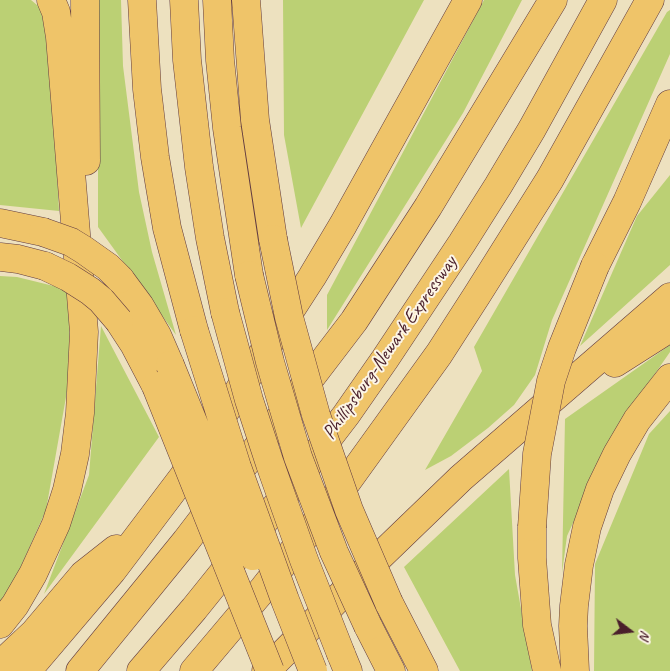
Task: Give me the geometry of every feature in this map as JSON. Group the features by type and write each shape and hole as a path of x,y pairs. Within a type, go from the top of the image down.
{"highway":[{"path":"51,0 56,12 60,37 84,332"},
{"path":"0,624 15,605 49,541 65,499 78,436 84,332 85,0"},
{"path":"142,0 147,89 155,157 167,228 194,330 240,475 311,671"},
{"path":"147,89 150,0"},
{"path":"184,0 187,60 199,167 225,312 247,392 270,464 304,560 345,663"},
{"path":"217,0 223,94 231,162 249,275 270,362 298,457 334,552 391,671"},
{"path":"246,0 255,120 273,239 289,317 316,415 349,510 389,603 424,671"},
{"path":"259,0 262,100 273,239"},
{"path":"27,671 92,595 152,520 183,477 312,277 468,0"},
{"path":"464,146 540,0"},
{"path":"80,671 181,548 354,321 428,207 553,0"},
{"name":"Phillipsburg-Newark Expressway","path":"141,671 272,512 346,415 385,359 498,186 537,120 603,0"},
{"name":"Phillipsburg-Newark Expressway","path":"194,671 259,595 336,497 438,354 477,296 550,179 650,0"},
{"path":"547,671 537,617 532,526 538,454 551,381 562,348 595,266 627,202 670,104"},
{"path":"627,202 670,154"},
{"path":"0,223 43,232 84,250 97,258 120,279 140,306 157,335 163,376 268,671 381,554 462,478 670,297"},
{"path":"0,229 43,232"},
{"path":"0,257 18,259 45,266 79,283 101,300 120,321 134,344 163,376 198,436 221,489 311,671"},
{"path":"0,262 45,266"},
{"path":"506,438 593,377 670,328"},
{"path":"575,671 574,606 579,565 587,526 600,489 617,454 637,420 670,378"},
{"path":"0,665 34,632 83,574 152,520"}],"green space":[{"path":"0,0 31,0 43,10 53,90 59,211 0,205"},
{"path":"98,0 121,0 123,66 139,192 152,252 176,335 98,227"},
{"path":"283,0 424,0 301,228 284,135"},
{"path":"484,0 522,0 463,113 327,330 327,295"},
{"path":"670,10 670,54 552,320 535,375 514,405 488,428 451,456 425,470 482,371 474,347 667,12"},
{"path":"670,175 670,265 580,346 637,216"},
{"path":"0,276 17,277 70,290 69,380 46,510 6,600 0,606"},
{"path":"101,326 159,437 44,594 89,475"},
{"path":"670,345 670,352 616,430 567,536 562,573 565,419"},
{"path":"670,411 670,671 594,671 595,564 649,434"},
{"path":"509,469 515,575 532,671 460,671 404,567"}]}
